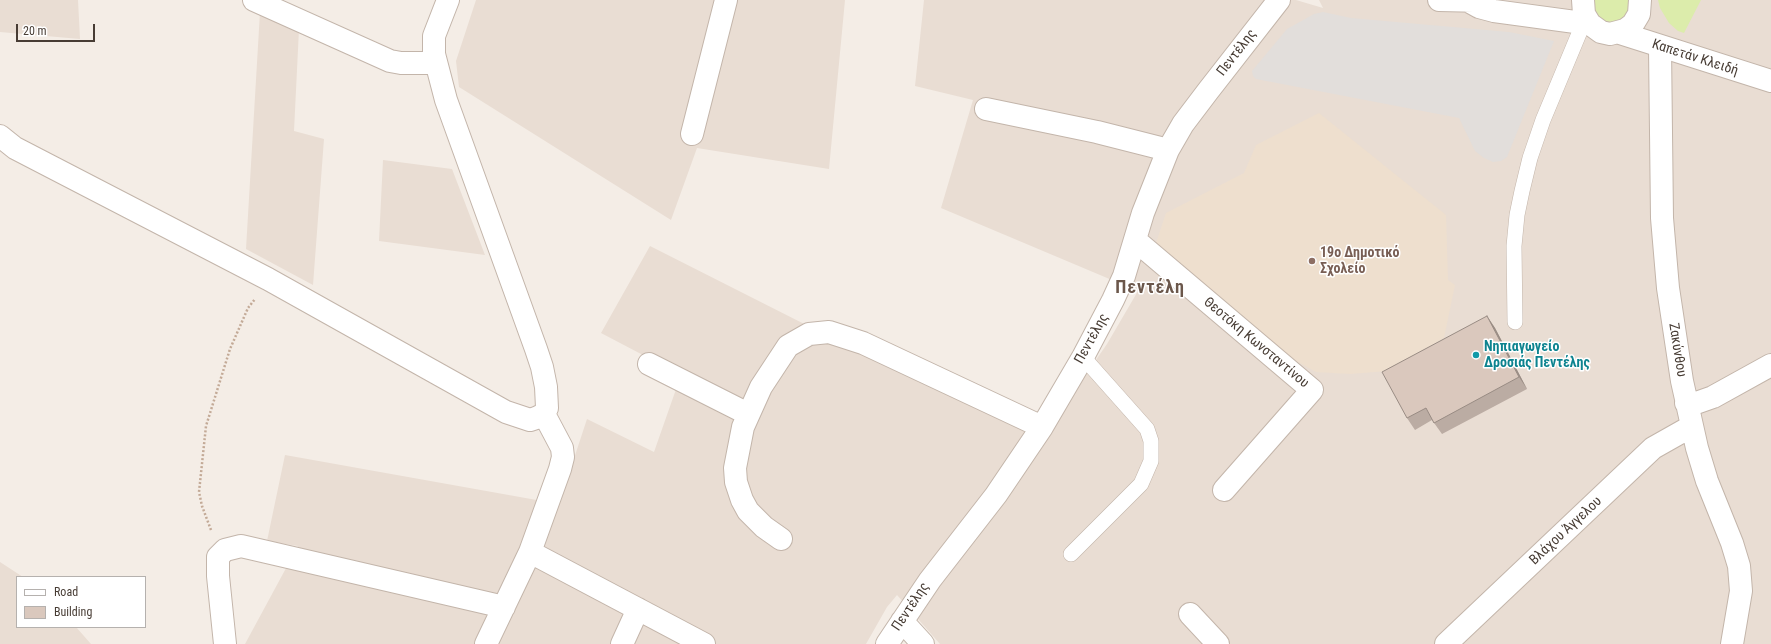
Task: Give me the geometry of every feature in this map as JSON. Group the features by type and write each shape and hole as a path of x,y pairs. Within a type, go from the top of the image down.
{"street":[{"path":"254,0 390,61 401,63 436,63"},
{"path":"448,0 434,36 434,54 436,63 446,100 536,349 546,387 547,402 544,414 559,440 562,457 556,482 530,552 486,644"},
{"path":"692,134 726,0"},
{"name":"Πεντέλης","path":"887,644 930,580 996,495 1042,427 1083,357 1124,276 1143,213 1168,150 1184,124 1208,91 1280,0"},
{"path":"1439,0 1470,2 1510,0"},
{"path":"1583,0 1586,24"},
{"name":"Καπετάν Κλειδή","path":"1470,2 1479,7 1494,11 1586,24 1606,33 1620,33 1660,47 1771,81"},
{"path":"1620,33 1633,24 1640,4"},
{"path":"1640,4 1651,35 1660,47"},
{"name":"Ζακύνθου","path":"1660,47 1662,218 1673,324 1686,404 1707,481 1732,543 1739,566 1741,591 1732,644"},
{"path":"986,109 1097,132 1168,150"},
{"path":"0,136 15,148 268,279 506,412 530,420 544,414"},
{"name":"Θεοτόκη Κωνσταντίνου","path":"1135,240 1312,390 1224,490"},
{"path":"781,539 764,527 748,511 742,500 736,482 735,468 738,448 748,414 764,382 788,346 809,334 828,332 863,343 1042,427"},
{"path":"649,364 748,414"},
{"path":"1686,404 1696,403 1713,397 1771,365"},
{"name":"Βλάχου Άγγελου","path":"1446,644 1653,448 1692,426"},
{"path":"225,644 218,576 218,557 225,550 241,546 504,607"},
{"path":"530,552 704,644"},
{"path":"622,644 638,609"},
{"path":"1190,614 1218,644"},
{"path":"902,621 923,644"}],"lane":[{"path":"1515,322 1514,246 1517,215 1522,191 1543,120 1586,24"},
{"path":"1071,554 1141,484 1151,461 1151,441 1146,429 1083,357"}],"path":[{"path":"225,550 214,536 206,521 199,492 206,426 230,350 248,308 268,279"}],"shaded area":[{"path":"0,0 78,0 80,39 0,32"},
{"path":"476,0 845,0 829,169 697,148 671,220 459,87 456,61"},
{"path":"924,0 1296,0 1323,8 1319,0 1771,0 1771,644 940,644 897,595 887,607 866,644 245,644 298,546 267,541 285,455 559,504 587,419 654,452 681,375 601,333 650,246 828,336 1045,438 1071,396 1107,344 1138,291 941,208 973,100 915,86"},
{"path":"260,12 299,29 294,131 324,139 313,285 246,249"},
{"path":"1323,12 1351,18 1509,32 1554,41 1507,157 1501,161 1493,162 1484,158 1475,151 1459,118 1256,79 1253,76 1252,71 1287,29 1314,14"},
{"name":"19ο Δημοτικό Σχολείο","path":"1319,113 1446,215 1448,280 1455,285 1444,338 1387,371 1350,374 1316,372 1271,347 1156,243 1166,213 1244,173 1256,145"},
{"path":"383,160 452,169 485,255 379,241"},
{"path":"0,562 21,576 16,576 16,628 77,628 91,644 0,644"}],"green space":[{"path":"1593,0 1632,0 1632,5 1621,23 1605,23 1593,12"},
{"path":"1658,0 1701,0 1684,33 1678,31 1669,23 1660,8"}],"building":[{"name":"Νηπιαγωγείο Δροσιάς Πεντέλης","path":"1487,316 1519,377 1434,423 1426,408 1407,418 1382,372"}],"place":[{"name":"19ο Δημοτικό Σχολείο","path":"1312,261"},
{"name":"Νηπιαγωγείο Δροσιάς Πεντέλης","path":"1476,355"}],"district":[{"name":"Πεντέλη","path":"1150,288"}]}
